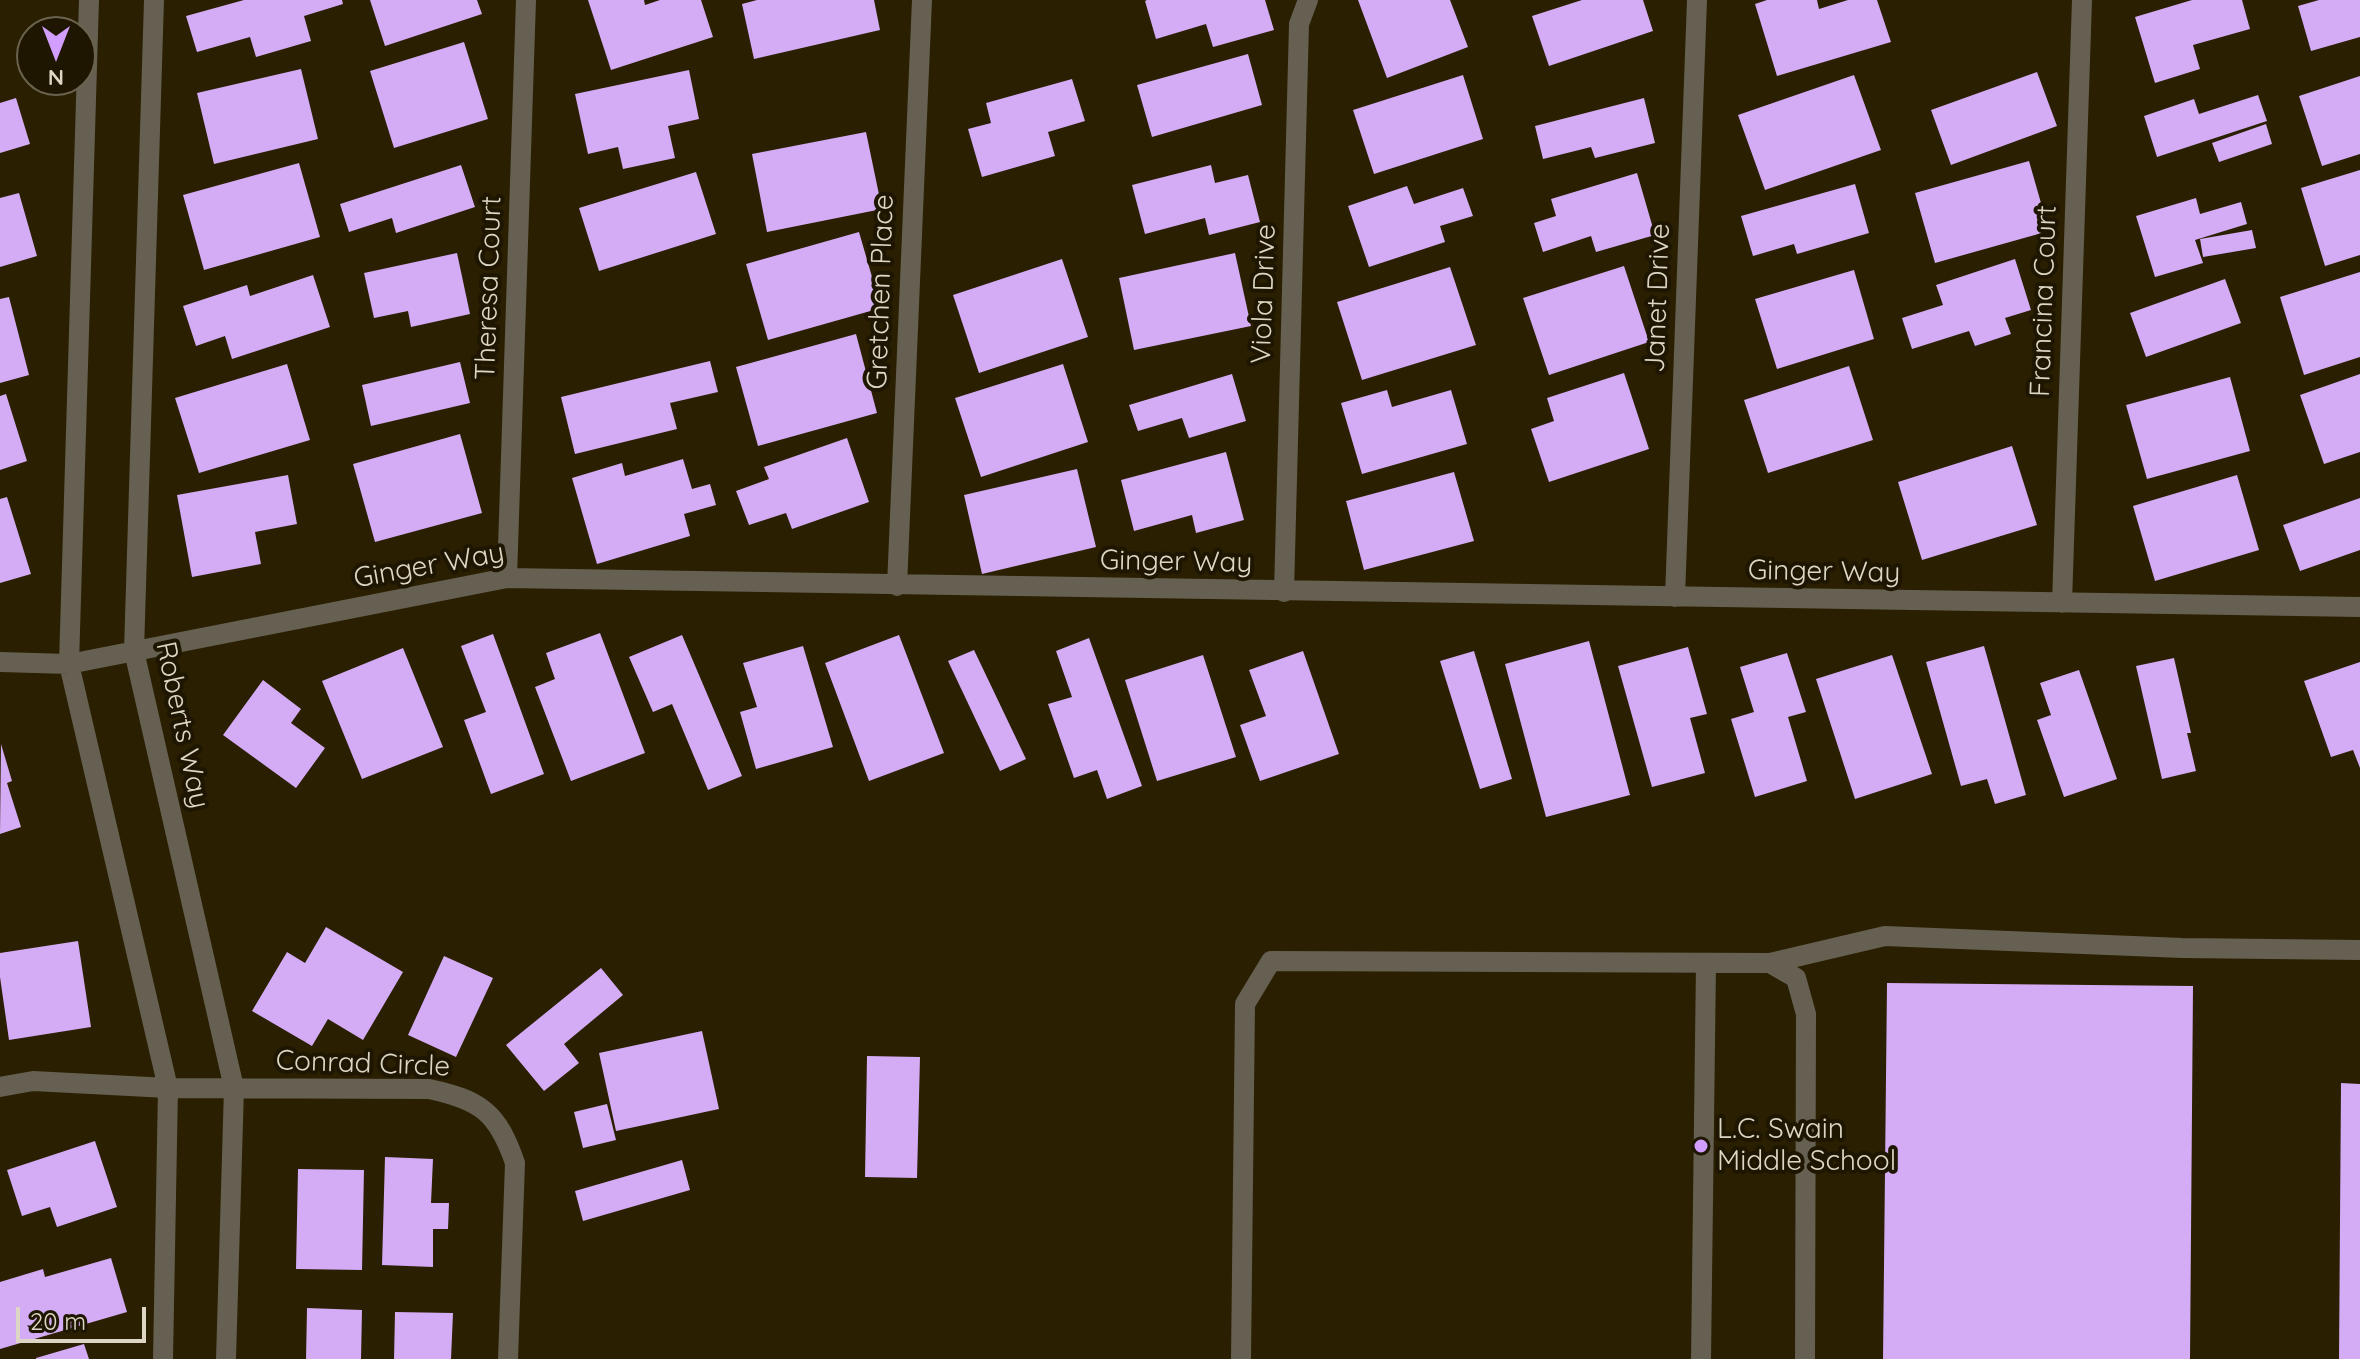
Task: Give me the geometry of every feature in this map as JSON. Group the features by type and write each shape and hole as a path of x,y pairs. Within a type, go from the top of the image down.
{"street":[{"path":"89,0 69,664 168,1088 163,1359"},
{"name":"Roberts Way","path":"154,0 134,651 234,1088 226,1359"},
{"name":"Theresa Court","path":"507,578 526,0"},
{"name":"Gretchen Place","path":"897,586 922,0"},
{"name":"Viola Drive","path":"1284,592 1299,24 1308,0"},
{"name":"Janet Drive","path":"1675,597 1697,0"},
{"name":"Francina Court","path":"2062,603 2082,0"},
{"name":"Ginger Way","path":"0,662 69,664 507,578 2360,607"},
{"path":"1241,1359 1245,1004 1271,961 1770,963 1885,936 2182,948 2360,950"},
{"path":"1701,1359 1706,963"},
{"path":"1770,963 1796,978 1806,1014 1805,1359"},
{"name":"Conrad Circle","path":"0,1087 33,1081 168,1088 429,1089 461,1096 487,1111 506,1134 515,1163 508,1359"}],"building":[{"path":"244,0 342,0 343,4 304,16 311,41 256,57 250,37 197,52 186,16"},
{"path":"370,0 477,0 482,14 385,46"},
{"path":"588,0 644,0 645,5 660,0 701,0 713,37 611,70"},
{"path":"757,0 874,0 880,30 754,59 742,4"},
{"path":"1147,0 1265,0 1274,30 1213,47 1206,24 1156,39"},
{"path":"1358,0 1450,0 1468,47 1387,78"},
{"path":"1582,0 1643,0 1653,31 1549,66 1532,16"},
{"path":"1767,0 1817,0 1819,9 1848,0 1877,0 1891,42 1777,76 1755,4"},
{"path":"2192,0 2242,0 2250,29 2193,45 2200,69 2155,83 2135,17"},
{"path":"2319,0 2360,0 2360,37 2311,51 2298,6"},
{"path":"464,42 488,119 394,148 370,71"},
{"path":"1248,54 1262,105 1152,137 1137,85"},
{"path":"301,69 318,139 214,164 197,93"},
{"path":"689,70 699,119 668,126 675,158 623,169 618,147 588,154 575,94"},
{"path":"2037,72 2057,126 1951,165 1931,110"},
{"path":"1463,75 1483,139 1374,174 1353,110"},
{"path":"1854,75 1881,150 1765,190 1738,115"},
{"path":"2360,76 2360,154 2322,166 2299,96"},
{"path":"1072,79 1085,121 1048,132 1055,156 982,177 968,129 991,123 986,103"},
{"path":"2258,95 2267,121 2157,157 2144,116 2194,99 2199,114"},
{"path":"16,98 30,144 0,153 0,103"},
{"path":"1644,98 1655,143 1595,158 1591,147 1543,159 1535,126"},
{"path":"2266,124 2272,144 2219,162 2212,143"},
{"path":"866,132 882,209 767,232 752,154"},
{"path":"2029,161 2049,231 1935,263 1915,193"},
{"path":"299,163 320,237 204,270 183,195"},
{"path":"461,165 475,207 396,233 392,218 349,232 340,204"},
{"path":"1211,165 1215,183 1248,175 1260,222 1209,235 1205,218 1145,234 1132,185"},
{"path":"2360,170 2360,255 2325,266 2301,188"},
{"path":"696,172 716,234 599,271 579,208"},
{"path":"1637,173 1655,235 1596,252 1591,236 1543,252 1534,223 1556,216 1551,199"},
{"path":"1855,184 1869,233 1797,254 1794,244 1753,256 1741,216"},
{"path":"1407,186 1414,204 1463,188 1473,216 1440,226 1445,242 1369,267 1348,206"},
{"path":"19,193 37,256 0,267 0,198"},
{"path":"2196,198 2200,214 2241,202 2247,224 2195,240 2203,263 2155,277 2136,216"},
{"path":"2252,230 2256,248 2203,257 2200,239"},
{"path":"859,232 881,308 768,340 746,264"},
{"path":"457,253 470,314 411,327 408,311 374,318 364,273"},
{"path":"1235,253 1251,326 1134,350 1119,278"},
{"path":"1062,259 1088,337 979,373 953,295"},
{"path":"2015,259 2031,310 2005,318 2011,334 1975,346 1969,331 1912,349 1902,318 1943,305 1936,285"},
{"path":"1624,266 1649,342 1549,375 1523,298"},
{"path":"1450,267 1476,345 1362,380 1337,302"},
{"path":"1854,270 1874,339 1777,369 1755,299"},
{"path":"2360,272 2360,357 2304,375 2280,297"},
{"path":"313,275 330,327 232,359 225,336 196,346 183,306 247,285 250,296"},
{"path":"2225,279 2241,323 2146,357 2130,313"},
{"path":"9,297 29,375 0,383 0,299"},
{"path":"856,334 877,413 758,446 736,367"},
{"path":"710,361 718,392 670,403 677,429 575,454 561,397"},
{"path":"460,362 470,403 371,426 362,385"},
{"path":"287,364 310,440 199,473 175,398"},
{"path":"1063,364 1088,442 981,477 955,398"},
{"path":"1849,366 1873,440 1768,473 1744,400"},
{"path":"1624,373 1649,449 1549,482 1531,429 1554,421 1547,398"},
{"path":"1232,374 1246,421 1189,438 1182,418 1138,431 1129,405"},
{"path":"2360,374 2360,452 2324,464 2300,395"},
{"path":"2230,377 2250,451 2147,479 2126,405"},
{"path":"1387,390 1392,407 1451,390 1467,444 1362,474 1341,403"},
{"path":"6,394 27,461 0,470 0,396"},
{"path":"460,434 482,513 375,542 353,464"},
{"path":"847,438 869,502 792,529 786,513 749,525 736,491 769,479 764,467"},
{"path":"2012,446 2037,525 1922,560 1898,482"},
{"path":"1226,452 1244,520 1196,533 1192,515 1134,531 1121,480"},
{"path":"683,459 692,489 710,484 716,505 684,514 690,536 597,564 572,478 622,463 625,476"},
{"path":"1077,469 1096,547 982,574 964,495"},
{"path":"1454,472 1474,541 1364,570 1346,501"},
{"path":"288,475 297,524 255,532 261,564 192,577 177,495"},
{"path":"2237,475 2259,550 2155,581 2133,506"},
{"path":"7,497 31,574 0,583 0,499"},
{"path":"2360,498 2360,550 2300,571 2283,525"},
{"path":"600,633 645,753 571,781 535,687 555,679 546,653"},
{"path":"493,634 544,774 491,794 464,720 486,712 461,646"},
{"path":"682,635 742,776 708,790 672,704 653,712 629,657"},
{"path":"899,635 944,753 869,781 825,663"},
{"path":"1089,638 1142,786 1107,799 1097,770 1074,778 1048,704 1072,697 1056,651"},
{"path":"1589,641 1630,795 1546,817 1505,664"},
{"path":"803,646 833,747 756,769 740,712 757,707 743,663"},
{"path":"1984,646 2026,795 1995,804 1987,779 1961,786 1926,662"},
{"path":"1688,647 1707,714 1690,718 1705,773 1652,787 1618,666"},
{"path":"403,648 443,747 362,779 322,681"},
{"path":"974,650 1026,759 1000,771 948,661"},
{"path":"1303,651 1339,754 1260,781 1240,725 1266,716 1249,670"},
{"path":"1474,651 1512,779 1480,789 1440,661"},
{"path":"1787,653 1806,712 1788,717 1807,781 1755,797 1731,719 1754,712 1740,667"},
{"path":"1203,655 1236,757 1157,781 1125,680"},
{"path":"1892,655 1932,774 1855,799 1816,679"},
{"path":"2174,658 2196,771 2162,779 2136,666"},
{"path":"2360,662 2360,768 2353,750 2331,757 2304,681"},
{"path":"2079,670 2117,779 2064,797 2037,720 2051,715 2040,683"},
{"path":"263,680 301,709 291,723 325,748 296,788 223,735"},
{"path":"1,744 12,781 7,783 21,827 0,834"},
{"path":"326,927 403,972 363,1040 328,1019 312,1046 252,1011 287,952 305,963"},
{"path":"78,941 91,1027 9,1040 0,977 0,953"},
{"path":"444,956 493,978 456,1057 408,1035"},
{"path":"601,968 623,995 564,1044 579,1063 544,1091 506,1045"},
{"path":"1887,983 2193,986 2190,1359 1883,1359"},
{"path":"702,1031 719,1109 616,1131 599,1053"},
{"path":"867,1056 920,1057 917,1178 865,1177"},
{"path":"2341,1083 2360,1084 2360,1359 2339,1359"},
{"path":"607,1104 616,1140 583,1148 574,1112"},
{"path":"95,1141 117,1207 57,1227 50,1207 22,1216 7,1170"},
{"path":"385,1157 433,1159 431,1203 449,1203 448,1229 433,1229 433,1267 382,1265"},
{"path":"682,1160 690,1190 583,1221 575,1191"},
{"path":"298,1169 364,1170 362,1270 296,1269"},
{"path":"111,1258 127,1312 0,1349 0,1282 43,1269 45,1277"},
{"path":"307,1308 362,1310 361,1359 306,1359"},
{"path":"395,1312 453,1313 451,1359 394,1359"},
{"path":"84,1344 89,1359 36,1359 36,1358"}],"place":[{"name":"L.C. Swain Middle School","path":"1701,1146"}]}
